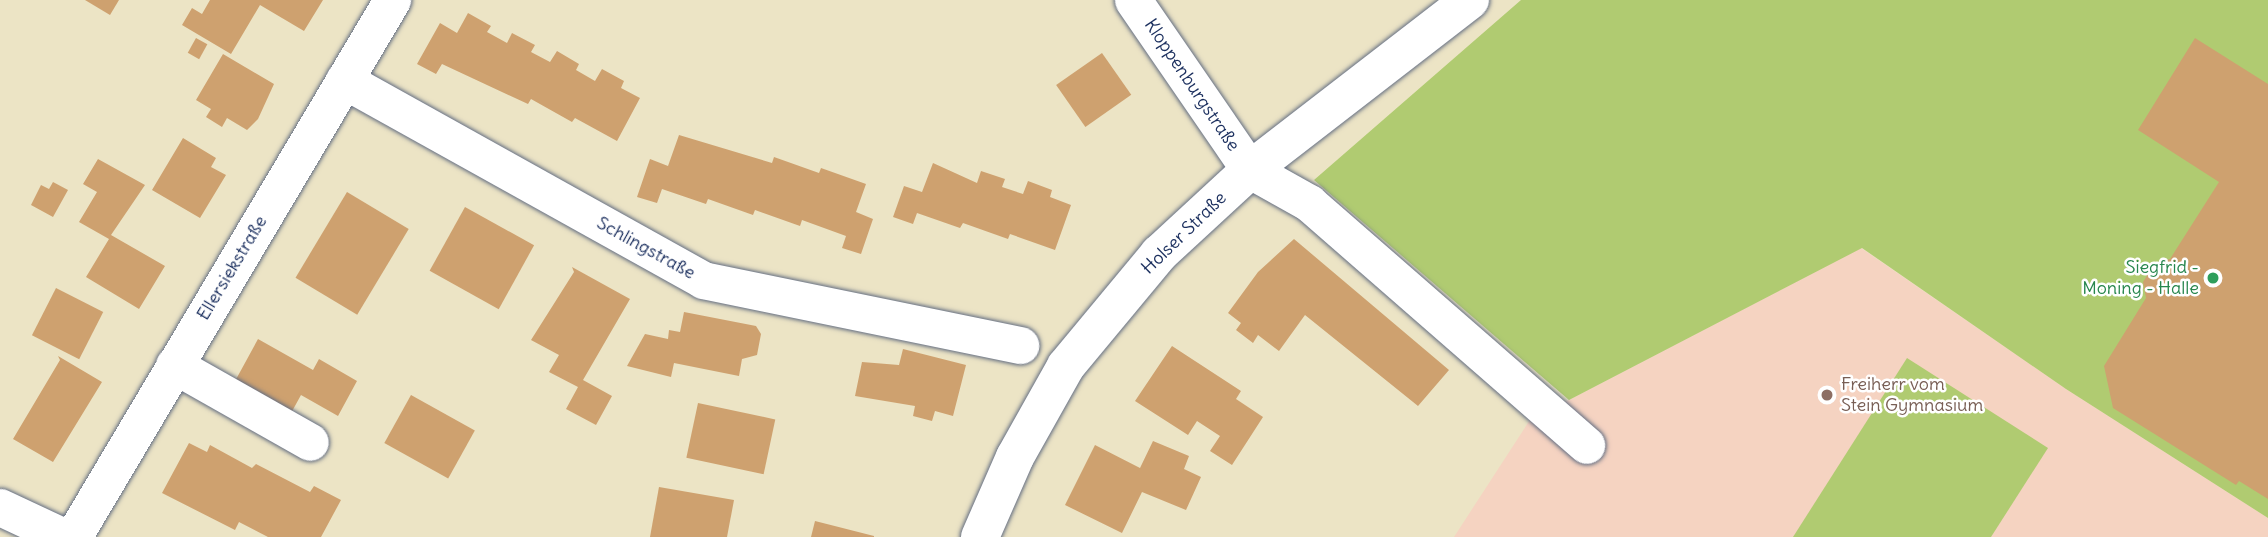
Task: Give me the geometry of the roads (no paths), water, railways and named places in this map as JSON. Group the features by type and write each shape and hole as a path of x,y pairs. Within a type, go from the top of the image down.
{"main road":[{"name":"Holser Straße","path":"980,537 1015,457 1066,366 1159,254 1250,170 1470,0"}],"street":[{"name":"Ellersiekstraße","path":"73,537 392,0"},
{"name":"Kloppenburgstraße","path":"1133,0 1250,170"},
{"name":"Schlingstraße","path":"345,80 703,280 1020,345"},
{"path":"1250,170 1309,202 1586,445"},
{"path":"174,365 310,442"},
{"path":"0,507 64,537"}],"place":[{"name":"Siegfrid - Moning - Halle","path":"2213,278"},
{"name":"Freiherr vom Stein Gymnasium","path":"1827,395"}]}
